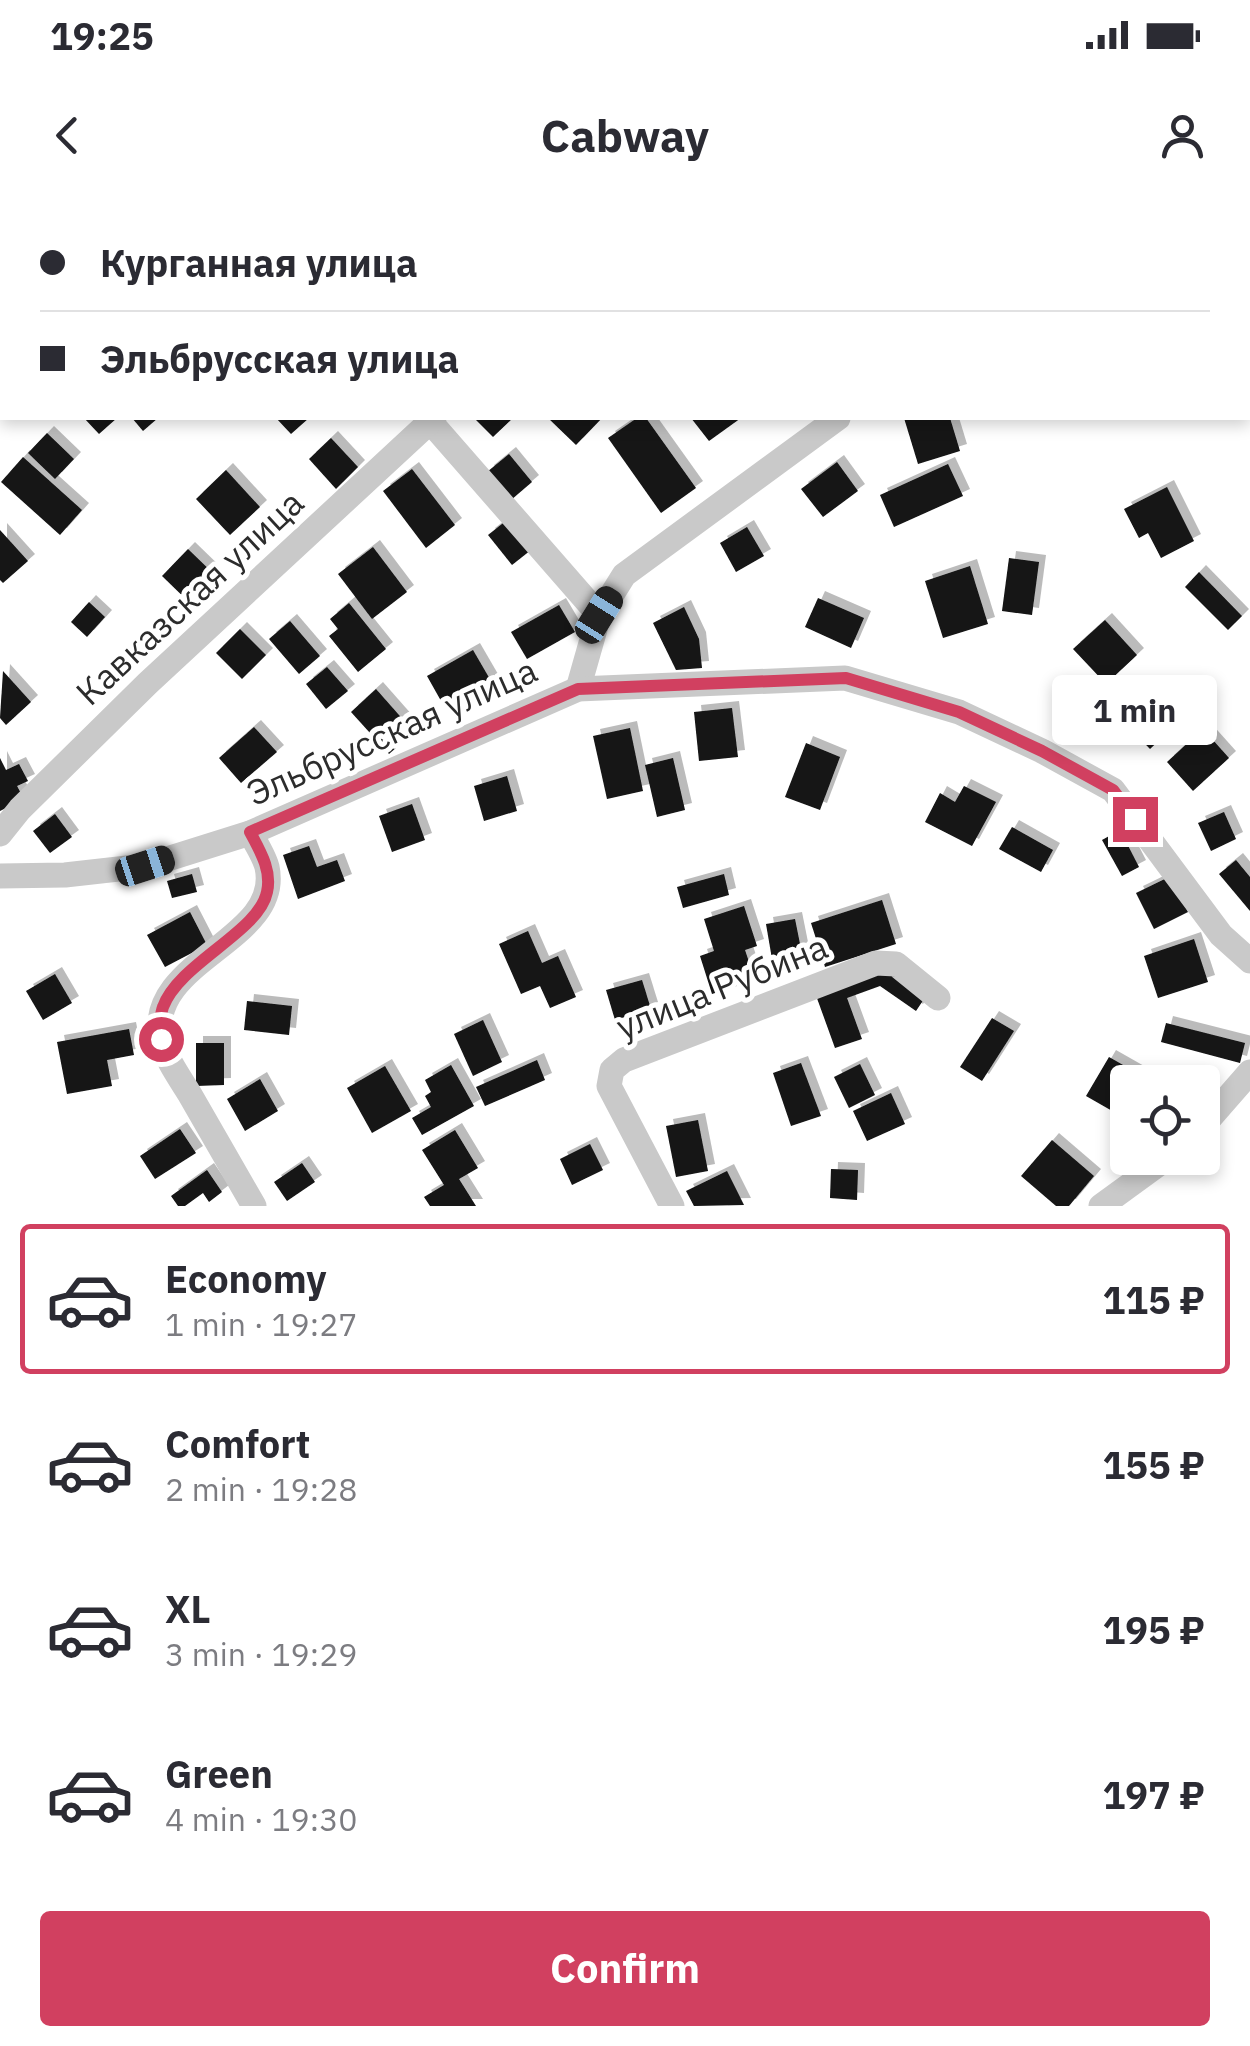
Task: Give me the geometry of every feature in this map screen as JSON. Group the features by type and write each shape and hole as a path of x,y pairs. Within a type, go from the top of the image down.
{"street":[{"name":"Кавказская улица","path":"0,834 20,808 148,684 430,420"},
{"path":"432,420 599,615"},
{"path":"578,689 599,615 624,575 835,420"},
{"name":"Эльбрусская улица","path":"0,876 65,875 145,866 250,832 578,689 846,678 959,712 1113,790 1221,935 1250,961"},
{"path":"250,832 267,866 268,894 253,916 175,985 161,1010 161,1039 254,1206"},
{"name":"улица Рубина","path":"672,1206 609,1086 612,1070 624,1060 876,963 896,964 938,998"},
{"path":"1220,1106 1250,1072"},
{"path":"1101,1206 1144,1175"}],"building":[{"path":"86,420 115,420 99,434"},
{"path":"134,420 156,420 143,431"},
{"path":"278,420 307,420 291,434"},
{"path":"476,420 511,420 493,437"},
{"path":"550,420 600,420 576,445"},
{"path":"634,420 647,420 696,488 661,513 608,438"},
{"path":"693,420 738,420 709,441"},
{"path":"905,420 951,420 960,451 918,464"},
{"path":"47,433 74,459 55,479 28,453"},
{"path":"331,438 358,467 336,489 309,459"},
{"path":"509,454 532,482 511,500 487,472"},
{"path":"23,457 82,510 60,535 1,482"},
{"path":"837,462 858,491 823,517 801,489"},
{"path":"948,464 963,496 894,527 880,495"},
{"path":"412,469 455,525 426,548 383,491"},
{"path":"226,470 260,507 230,535 196,499"},
{"path":"1167,487 1194,541 1161,558 1148,533 1139,538 1124,509"},
{"path":"507,520 531,550 512,565 488,535"},
{"path":"747,527 764,556 736,572 720,543"},
{"path":"0,530 28,561 3,583 0,580"},
{"path":"373,547 407,592 372,619 338,574"},
{"path":"188,549 221,581 195,608 162,576"},
{"path":"1009,558 1039,562 1032,615 1002,611"},
{"path":"970,566 988,624 943,638 925,581"},
{"path":"1199,572 1242,616 1228,630 1185,587"},
{"path":"818,598 864,618 851,648 805,627"},
{"path":"89,602 105,617 87,637 71,622"},
{"path":"349,603 386,649 358,672 329,636 338,629 330,619"},
{"path":"559,605 575,632 527,659 511,632"},
{"path":"684,607 699,639 702,668 676,670 653,623"},
{"path":"1105,620 1137,655 1106,684 1073,649"},
{"path":"290,621 320,656 299,674 269,639"},
{"path":"240,629 266,655 242,679 216,653"},
{"path":"473,650 491,681 445,708 427,676"},
{"path":"327,667 348,691 326,709 306,684"},
{"path":"3,671 31,702 6,725 0,718"},
{"path":"376,689 414,732 389,754 351,712"},
{"path":"1152,691 1180,721 1150,749 1122,720"},
{"path":"732,708 738,757 699,761 694,712"},
{"path":"254,727 277,752 241,783 219,758"},
{"path":"630,728 643,791 607,799 593,736"},
{"path":"1203,729 1229,758 1193,791 1167,762"},
{"path":"806,743 840,757 820,810 785,797"},
{"path":"0,758 6,770 19,764 28,781 17,786 24,799 0,811"},
{"path":"673,758 685,810 657,817 645,765"},
{"path":"507,776 517,811 484,821 474,786"},
{"path":"964,786 996,802 972,846 925,822 940,793 955,802"},
{"path":"412,804 425,840 392,852 379,816"},
{"path":"1224,812 1236,839 1211,851 1198,823"},
{"path":"55,814 72,837 50,853 33,831"},
{"path":"1012,827 1053,850 1041,872 999,849"},
{"path":"1120,830 1139,867 1122,876 1102,840"},
{"path":"309,846 317,867 337,860 345,881 298,899 283,855"},
{"path":"1236,860 1250,877 1250,911 1219,874"},
{"path":"192,874 197,892 172,898 167,881"},
{"path":"724,874 729,895 683,908 677,887"},
{"path":"1171,876 1188,912 1154,929 1136,893"},
{"path":"882,900 896,944 825,967 811,923"},
{"path":"744,906 757,946 745,950 755,980 712,994 700,956 714,951 704,919"},
{"path":"190,912 207,945 165,967 147,935"},
{"path":"795,919 802,954 772,959 766,924"},
{"path":"528,931 542,963 558,956 576,997 550,1008 540,986 521,994 499,944"},
{"path":"1194,939 1208,982 1158,998 1144,956"},
{"path":"882,966 926,996 916,1011 880,986 847,998 862,1039 835,1048 814,990"},
{"path":"55,974 72,1003 43,1020 26,991"},
{"path":"642,980 651,1009 615,1020 606,990"},
{"path":"247,1001 292,1006 289,1035 244,1030"},
{"path":"992,1018 1014,1031 982,1081 960,1067"},
{"path":"483,1020 502,1062 473,1076 454,1034"},
{"path":"1166,1023 1245,1043 1240,1063 1161,1042"},
{"path":"129,1029 134,1055 107,1060 112,1086 67,1094 57,1042"},
{"path":"196,1043 224,1043 224,1085 196,1086"},
{"path":"1109,1057 1123,1065 1110,1065 1110,1110 1086,1096"},
{"path":"537,1060 545,1080 485,1106 476,1087"},
{"path":"801,1063 821,1116 791,1126 773,1073"},
{"path":"860,1064 875,1095 849,1108 834,1077"},
{"path":"451,1065 474,1106 422,1135 412,1118 431,1107 425,1096 431,1092 425,1080"},
{"path":"385,1066 411,1111 372,1133 347,1088"},
{"path":"260,1079 278,1111 245,1131 227,1099"},
{"path":"891,1093 905,1124 867,1141 853,1111"},
{"path":"698,1120 708,1171 676,1177 666,1126"},
{"path":"180,1129 196,1153 155,1179 140,1156"},
{"path":"455,1130 478,1168 459,1179 476,1206 430,1206 424,1197 444,1185 422,1150"},
{"path":"1052,1140 1094,1176 1069,1206 1056,1206 1021,1176"},
{"path":"590,1144 603,1170 572,1185 560,1159"},
{"path":"302,1163 315,1182 287,1201 274,1182"},
{"path":"831,1169 858,1170 857,1200 830,1198"},
{"path":"207,1170 222,1192 209,1202 203,1193 185,1206 178,1206 171,1196"},
{"path":"727,1171 744,1205 694,1206 686,1191"}],"route":[{"path":"161,1039 161,1010 175,985 253,916 268,894 267,866 250,832 578,689 846,678 959,712 1042,751 1113,790 1135,819"}]}
